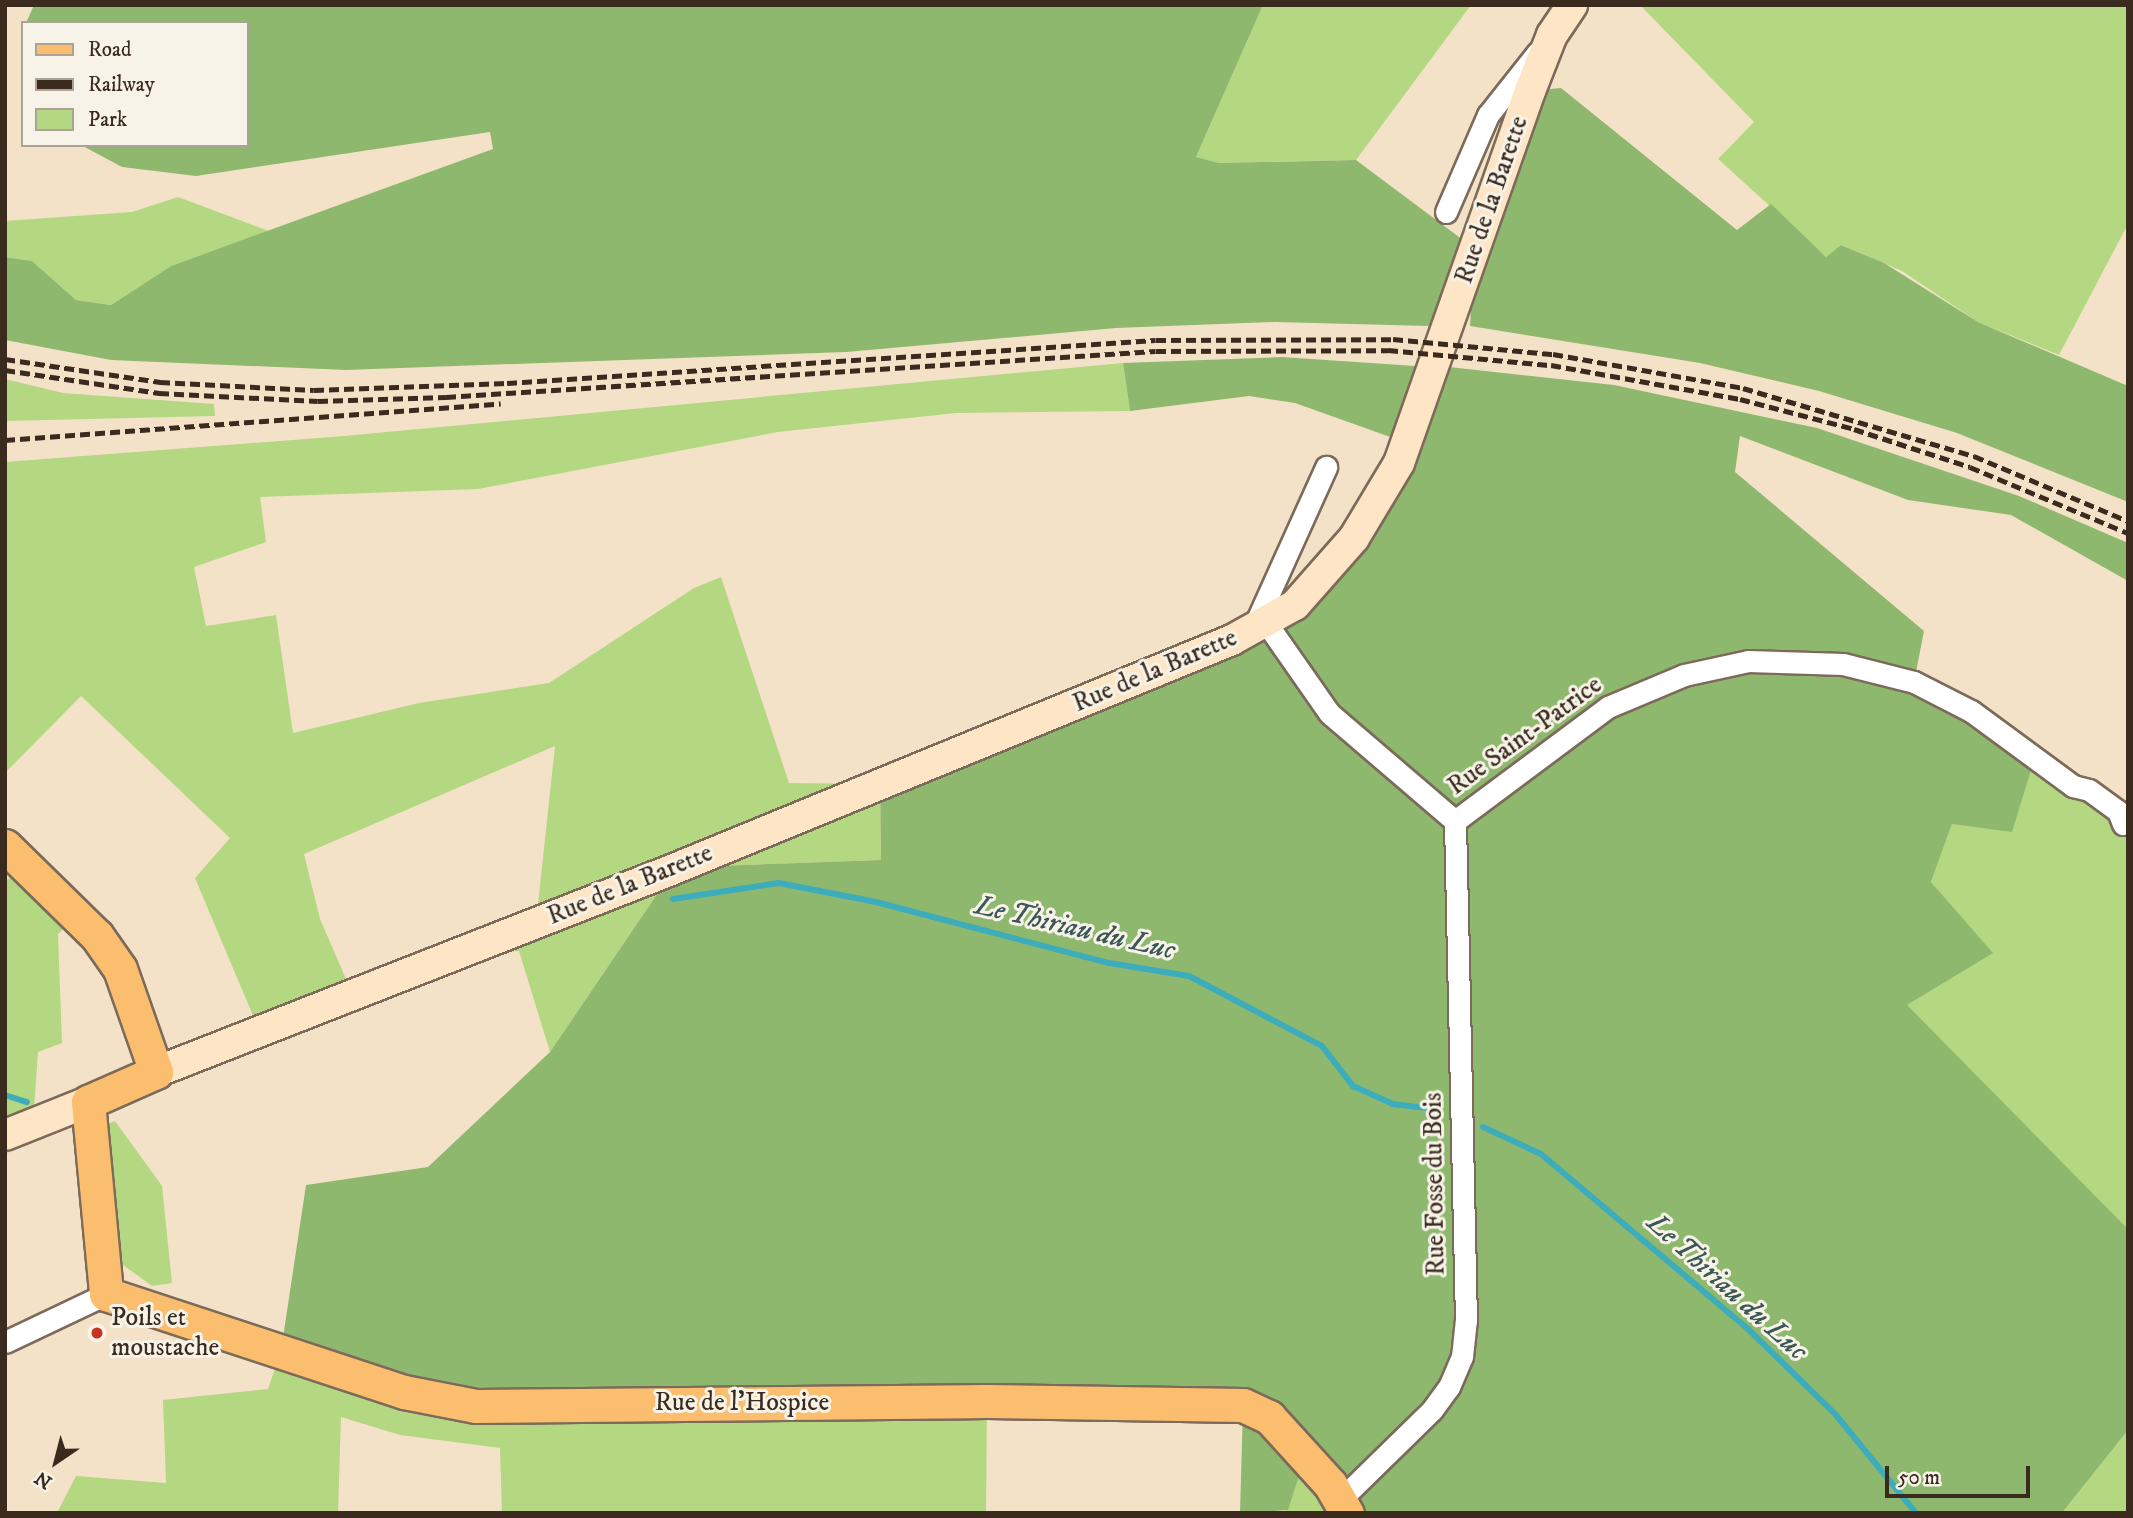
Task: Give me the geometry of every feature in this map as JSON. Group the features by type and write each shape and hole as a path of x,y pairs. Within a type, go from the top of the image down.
{"main road":[{"path":"5,846 97,936 120,969 156,1072"},
{"name":"Rue de la Barette","path":"88,1101 156,1072"},
{"path":"88,1101 106,1294"},
{"name":"Rue de l'Hospice","path":"106,1294 404,1392 476,1406 987,1401 1243,1405 1269,1417 1344,1506"}],"street":[{"name":"Rue de la Barette","path":"156,1072 669,870 1260,626 1295,606 1354,538 1399,463 1552,35 1572,5"},
{"path":"1446,212 1488,115 1552,35"},
{"name":"Rue de la Barette","path":"1260,626 1326,467"},
{"name":"Rue Saint-Patrice","path":"1260,626 1329,713 1455,821 1608,707 1684,675 1748,661 1843,664 1914,682 1971,711 2073,786 2084,803 2110,821 2125,825"},
{"name":"Rue Fosse du Bois","path":"1344,1506 1432,1410 1462,1357 1466,1307 1455,821"},
{"name":"Rue de la Barette","path":"5,1135 88,1101"},
{"path":"5,1342 106,1294"}],"green space":[{"path":"34,5 1263,5 1196,157 1219,163 1356,160 1475,249 1530,91 1561,88 1737,230 1771,204 1826,257 1841,245 1884,263 1978,322 2128,386 2128,502 1957,433 1819,391 1700,363 1470,326 1474,251 1429,326 1275,322 1116,328 846,352 346,370 111,360 5,340 5,257 32,261 76,300 111,305 171,266 493,149 490,132 196,176 122,167 85,147 248,147 248,21 27,21"},
{"path":"1263,5 1471,5 1356,160 1218,163 1196,157"},
{"path":"1640,5 2128,5 2128,224 2059,355 1978,322 1902,271 1842,245 1826,257 1718,159 1754,122"},
{"path":"178,197 269,231 171,266 111,305 76,300 32,261 5,257 5,221 132,212"},
{"path":"1282,357 1415,366 1408,441 1449,367 1614,385 1817,428 2019,496 2128,543 2128,581 2011,515 1908,500 1740,436 1735,472 1924,631 1914,682 2035,757 2012,832 1952,824 1931,882 1993,953 1907,1005 2128,1229 2128,1430 2062,1513 1329,1513 1305,1457 1288,1510 1240,1513 1243,1406 476,1406 281,1351 306,1185 428,1167 550,1052 664,884 715,866 881,860 880,784 1295,605 1407,443 1295,403 1249,396 1130,411 1123,363"},
{"path":"1123,363 1130,411 956,413 778,432 478,489 260,497 266,542 194,567 206,626 276,615 293,733 419,703 549,683 694,588 721,577 789,783 880,784 881,860 715,866 664,884 550,1052 519,951 454,955 536,923 555,746 304,854 320,919 353,995 254,1018 195,878 230,838 81,696 5,773 5,462 344,436"},
{"path":"5,379 63,393 214,404 215,416 5,421"},
{"path":"2035,757 2128,827 2128,1229 1906,1005 1992,953 1931,882 1952,824"},
{"path":"14,873 68,925 58,934 62,1043 38,1052 33,1123 5,1135 5,882"},
{"path":"115,1121 162,1186 172,1283 152,1286 123,1265 104,1125"},
{"path":"281,1351 987,1401 986,1513 502,1513 500,1448 400,1435 341,1417 338,1513 57,1513 76,1476 166,1483 163,1400 268,1389"},
{"path":"2128,1430 2128,1513 2062,1513"},
{"path":"1305,1456 1329,1513 1284,1513"}],"waterway":[{"name":"Le Thiriau du Luc","path":"673,899 779,883 876,902 1109,963 1189,976 1322,1046 1353,1086 1393,1104 1431,1109"},
{"name":"Le Thiriau du Luc","path":"5,1095 27,1102"},
{"name":"Le Thiriau du Luc","path":"1483,1127 1541,1154 1748,1329 1836,1415 1916,1513"}],"railway":[{"path":"5,359 160,382 314,390 507,383 1156,340 1393,339 1553,354 1743,388 1974,456 2128,521"},
{"path":"5,370 159,393 318,401 446,397 1156,351 1388,350 1551,365 1740,399 1854,429 1970,467 2128,533"},
{"path":"5,440 501,404"}],"place":[{"name":"Poils et moustache","path":"97,1333"}]}
